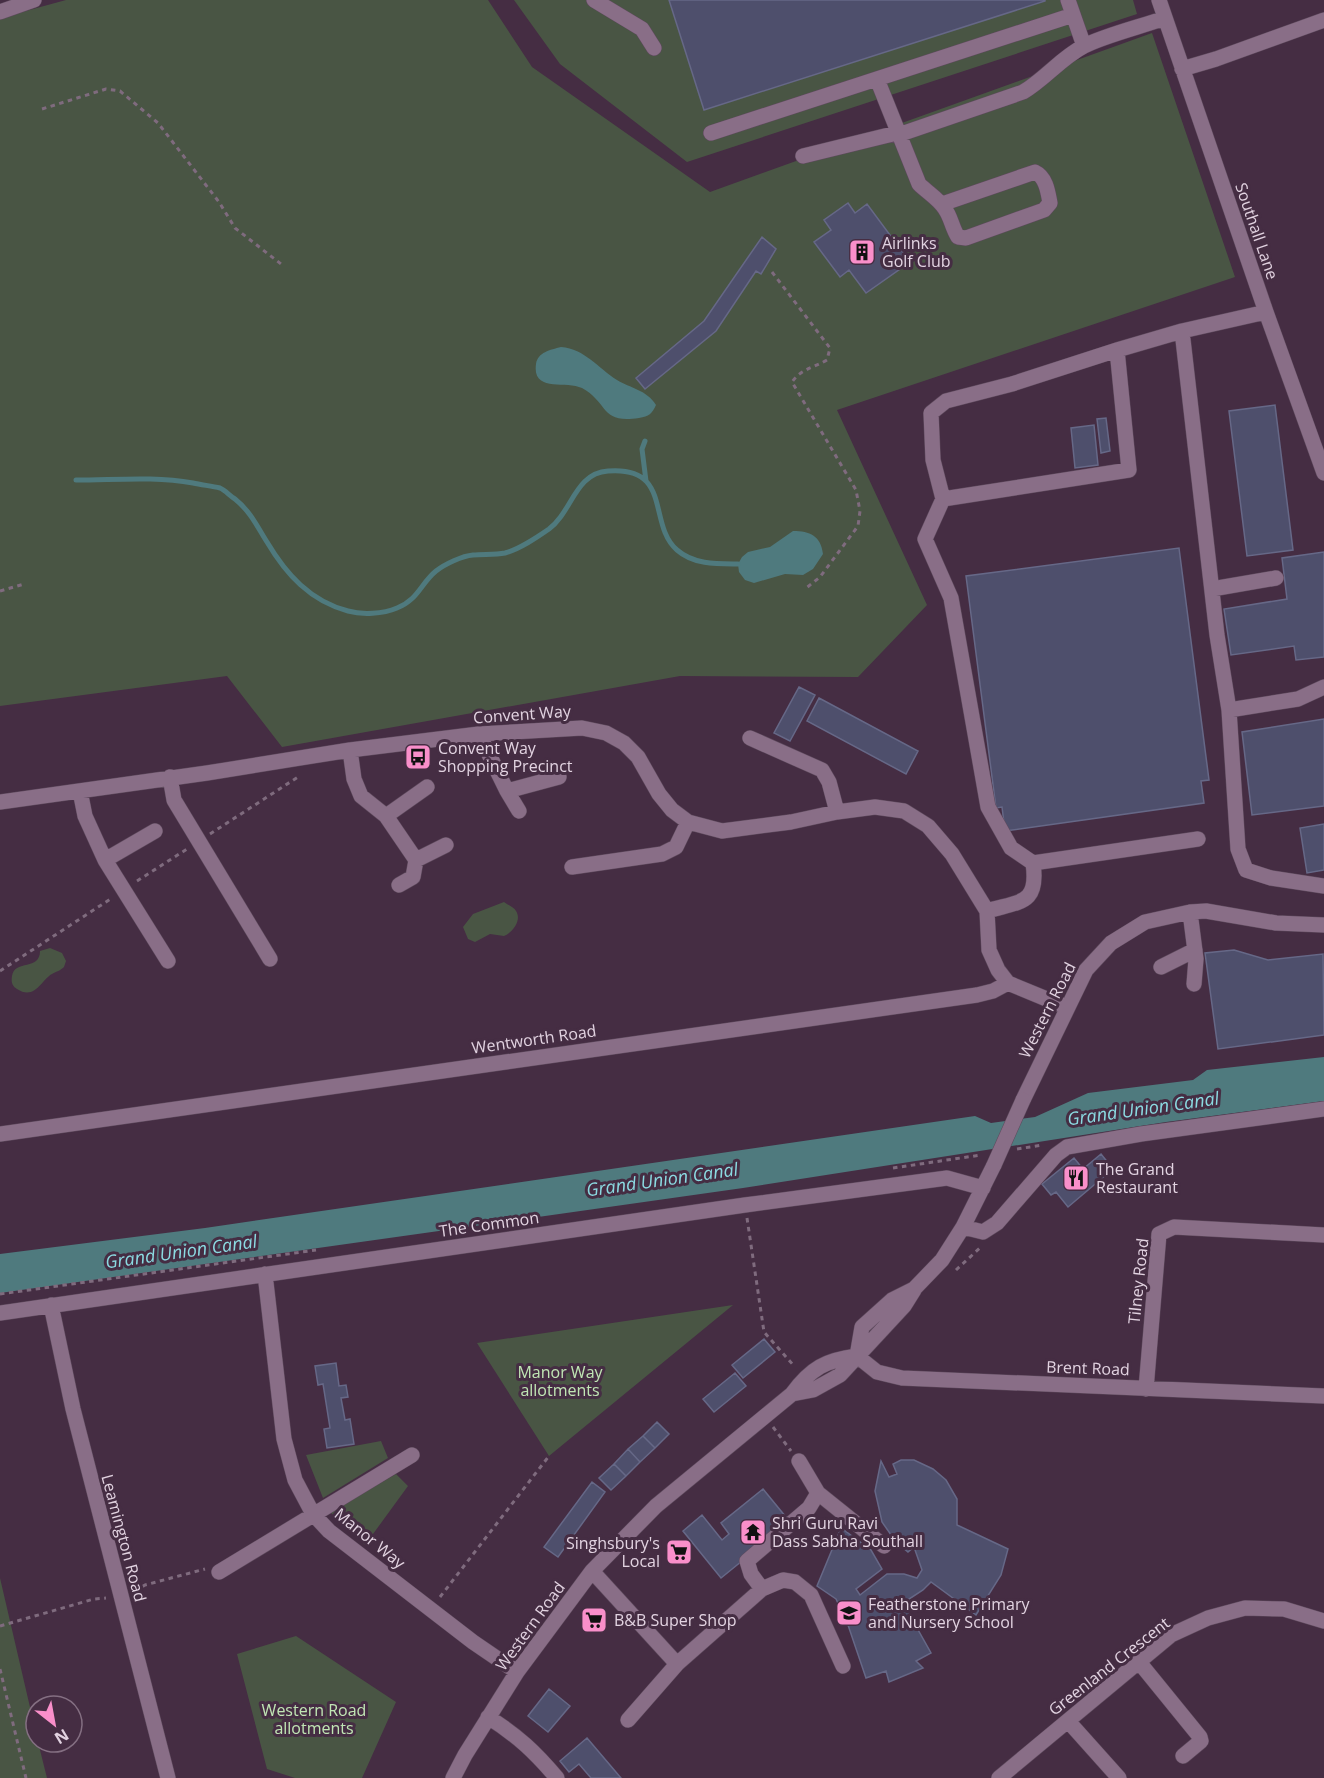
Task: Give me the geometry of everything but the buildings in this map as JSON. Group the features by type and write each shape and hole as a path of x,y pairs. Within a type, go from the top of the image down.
{"street":[{"path":"0,12 34,0"},
{"path":"594,0 642,29 654,48"},
{"path":"1068,0 1084,46"},
{"name":"Southall Lane","path":"1159,0 1324,473"},
{"path":"711,133 1073,15"},
{"path":"803,156 897,133 901,134 1023,92 1084,46 1165,18"},
{"path":"1182,69 1324,20"},
{"path":"877,79 901,134 919,184 942,204 958,237 966,238 1044,210 1050,203 1044,180 1041,174 1035,172 942,204"},
{"path":"1198,839 1033,863 1011,848 988,807 951,598 925,539 943,499 933,460 931,413 946,401 1012,384 1182,331 1266,312"},
{"path":"1182,331 1212,589 1229,710 1238,849 1246,870 1271,879 1324,886"},
{"path":"943,499 1129,470 1117,350"},
{"path":"1212,589 1276,579"},
{"path":"1229,710 1298,699 1324,687"},
{"name":"Convent Way","path":"0,802 350,750 479,734 582,728 606,733 624,743 638,756 659,794 672,810 688,822 722,831 791,822 875,807 904,812 928,826 952,854 987,911 989,950 998,970 1008,983"},
{"path":"479,734 519,811"},
{"path":"750,738 822,770 829,782 837,812"},
{"path":"350,750 354,779 361,796 386,816 416,860 413,877 399,885"},
{"path":"170,777 174,800 270,959"},
{"path":"507,791 559,777"},
{"path":"386,816 427,787"},
{"path":"80,791 85,816 105,860 168,961"},
{"path":"572,867 662,854 676,847 688,822"},
{"path":"105,860 155,831"},
{"path":"416,860 446,845"},
{"path":"987,911 1020,902 1021,891 1033,863"},
{"name":"Western Road","path":"792,1394 813,1390 840,1375 857,1356 862,1327 892,1300 914,1290 942,1260 963,1227 983,1188 1066,1007 1086,970 1111,943 1145,922 1190,912 1206,911 1276,923 1324,925"},
{"path":"1190,912 1196,959 1194,984"},
{"path":"1161,967 1195,950"},
{"path":"1008,983 1066,1007"},
{"name":"Wentworth Road","path":"0,1134 977,995 993,991 1008,983"},
{"path":"963,1227 983,1232 997,1223 1056,1155 1067,1147 1141,1134 1324,1109"},
{"name":"The Common","path":"0,1313 947,1178 983,1188"},
{"name":"Tilney Road","path":"1146,1389 1159,1234 1174,1227 1324,1235"},
{"name":"Manor Way","path":"265,1274 284,1439 295,1480 314,1514 329,1531 431,1610 517,1672"},
{"name":"Leamington Road","path":"51,1305 73,1409 168,1778"},
{"name":"Western Road","path":"453,1778 517,1672 592,1571 656,1506 792,1394 804,1378 834,1359 857,1356"},
{"name":"Brent Road","path":"857,1356 877,1372 902,1378 1324,1396"},
{"path":"219,1572 412,1455"},
{"path":"799,1461 818,1493 884,1546"},
{"path":"762,1589 751,1574 747,1561 809,1508 818,1493"},
{"path":"592,1571 677,1664"},
{"path":"628,1720 677,1664 762,1589 783,1580 795,1582 811,1595 843,1666"},
{"name":"Greenland Crescent","path":"999,1778 1171,1635 1208,1618 1245,1608 1284,1609 1324,1621"},
{"path":"1139,1662 1200,1737 1201,1741 1183,1756"},
{"path":"488,1717 516,1734 557,1778"},
{"path":"1068,1721 1119,1778"}],"path":[{"path":"42,109 106,88 120,91 158,123 219,202 235,228 281,264"},
{"path":"772,272 830,348 827,360 816,367 799,372 792,382 856,490 860,511 858,526 820,577 806,589"},
{"path":"0,591 24,584"},
{"path":"0,971 298,777 305,757"},
{"path":"745,1205 764,1332 804,1378"},
{"path":"777,1432 799,1461"},
{"path":"431,1610 549,1456"},
{"path":"0,1668 26,1778"}],"green space":[{"path":"66,0 488,0 532,67 710,192 1152,33 1235,277 837,410 927,605 858,677 680,676 282,747 227,676 0,706 0,18"},
{"path":"514,0 1133,0 1137,14 687,162 560,64"},
{"path":"504,902 514,908 518,914 516,925 511,932 504,936 490,934 475,942 468,939 463,927 473,914"},
{"path":"50,948 62,953 66,961 64,967 48,977 33,991 23,992 15,988 12,980 14,971 36,961 40,951"},
{"name":"Manor Way allotments","path":"733,1305 549,1456 477,1343"},
{"path":"381,1441 388,1458 323,1498 306,1455"},
{"path":"396,1474 408,1486 365,1545 330,1512"},
{"path":"0,1578 27,1694 24,1694 24,1754 41,1754 47,1778 0,1778"},
{"name":"Western Road allotments","path":"296,1636 396,1702 362,1778 295,1778 267,1769 237,1654"}],"water":[{"path":"561,347 577,351 617,380 648,396 656,405 653,411 639,418 617,418 606,411 591,394 582,388 552,384 539,379 536,364 539,357 545,352"},
{"path":"793,531 805,532 814,536 820,543 823,554 813,569 803,575 785,574 754,583 745,580 739,572 738,564 742,557 748,552 770,547"},
{"name":"Grand Union Canal","path":"1324,1057 1324,1101 1166,1122 743,1188 0,1293 0,1254 205,1228 975,1116 991,1123 1035,1117 1088,1093 1193,1080 1207,1070"}],"waterway":[{"path":"645,441 642,449 646,481"},
{"path":"76,480 164,480 220,488 245,509 274,554 300,585 334,606 360,613 385,612 404,605 415,596 436,571 454,561 473,555 505,553 528,543 557,522 588,479 597,473 608,471 628,472 642,478 650,487 668,539 677,550 691,559 706,563 738,564"}],"place":[{"name":"Airlinks Golf Club","path":"862,252"},
{"name":"Convent Way Shopping Precinct","path":"418,757"},
{"name":"The Grand Restaurant","path":"1076,1178"},
{"name":"Shri Guru Ravi Dass Sabha Southall","path":"753,1532"},
{"name":"Singhsbury's Local","path":"679,1552"},
{"name":"Featherstone Primary and Nursery School","path":"849,1613"},
{"name":"B&B Super Shop","path":"594,1620"}]}
